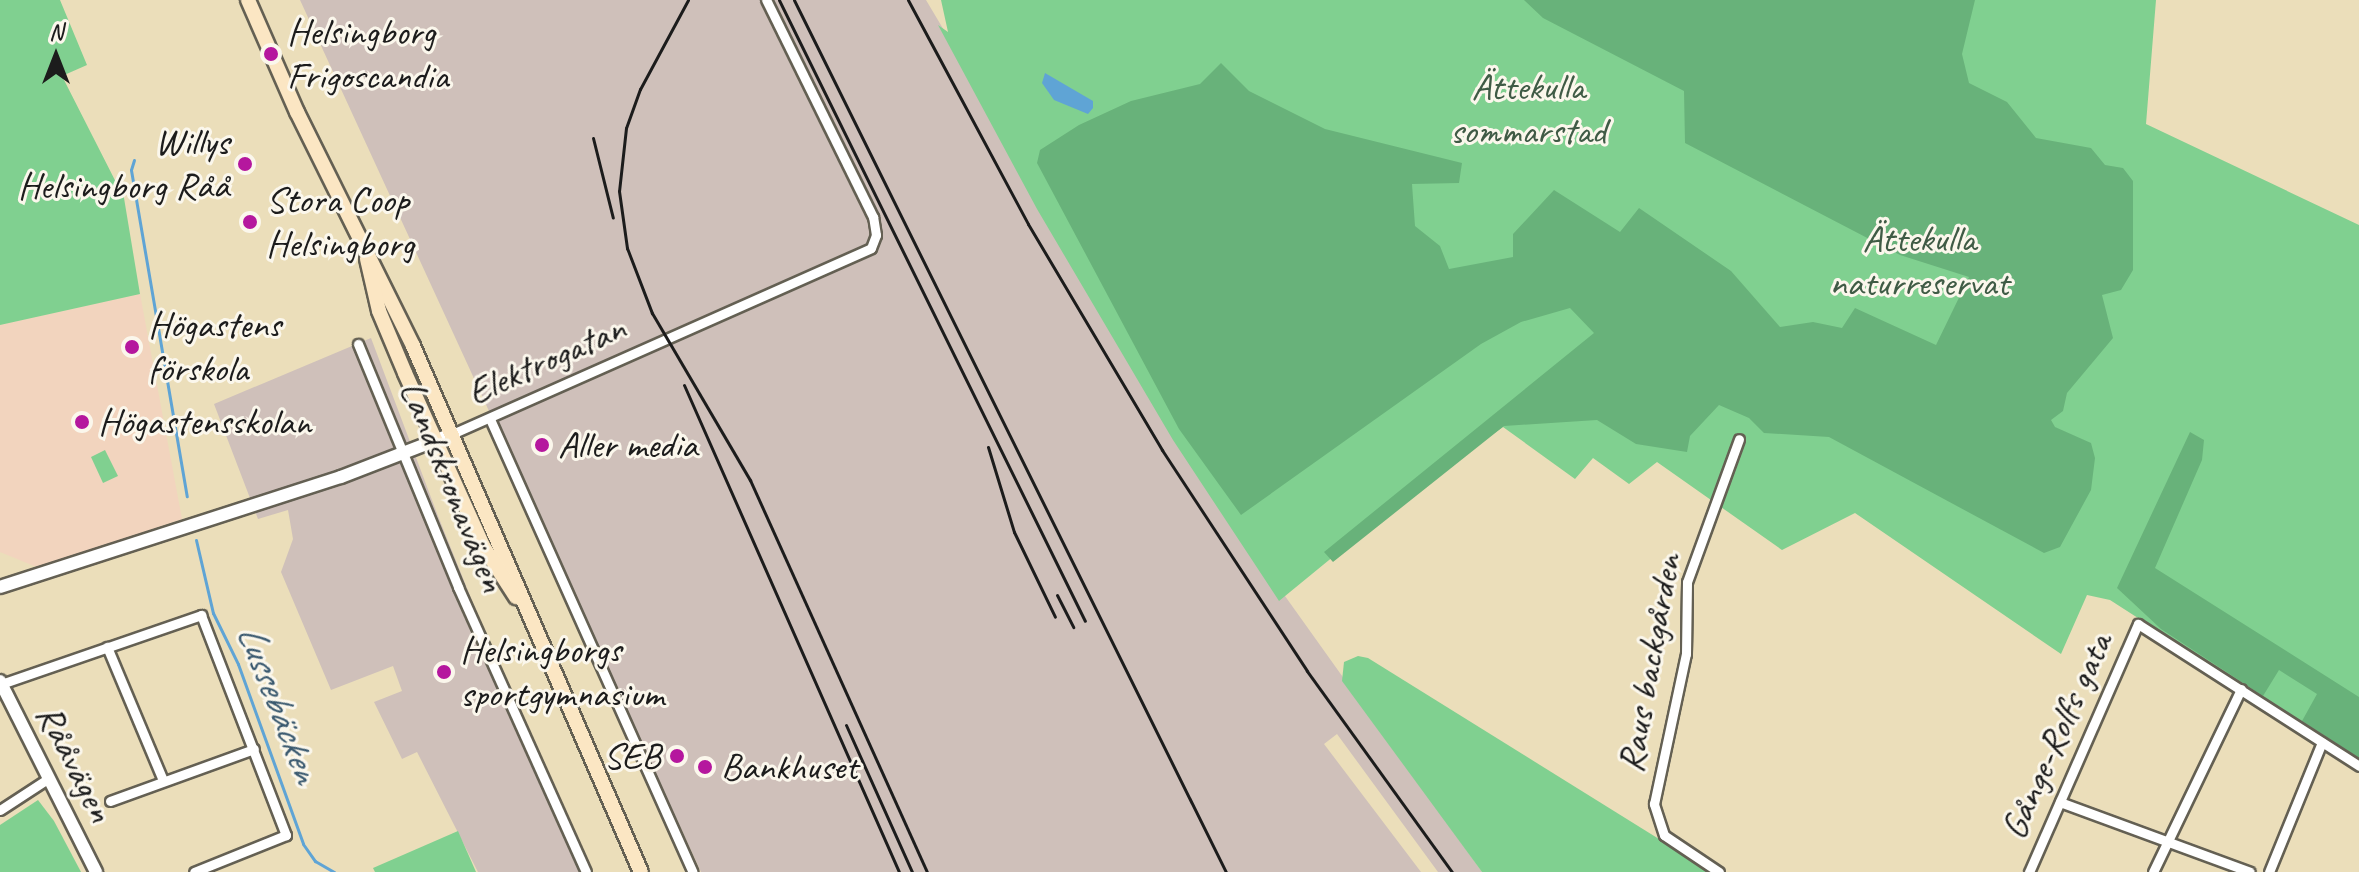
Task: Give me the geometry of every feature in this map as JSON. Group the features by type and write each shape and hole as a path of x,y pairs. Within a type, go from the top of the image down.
{"main road":[{"name":"Landskronavägen","path":"248,0 367,259 379,311 436,442 483,546 519,600 641,872"},
{"name":"Landskronavägen","path":"367,259 381,276 452,434 515,576 519,600"}],"street":[{"name":"Elektrogatan","path":"0,587 405,455 865,253 876,238 873,217 766,0"},
{"name":"Landskronavägen","path":"358,344 586,872"},
{"name":"Landskronavägen","path":"490,419 693,872"},
{"name":"Raus backgården","path":"1719,872 1670,841 1654,811 1686,654 1687,582 1739,439"},
{"path":"1,682 201,615 286,835 194,872"},
{"name":"Gånge-Rolfs gata","path":"2029,872 2138,624 2241,689"},
{"path":"107,647 163,780"},
{"name":"Rååvägen","path":"1,682 96,872"},
{"path":"2153,872 2241,689 2359,766"},
{"path":"2269,872 2322,742"},
{"path":"110,801 254,749"},
{"path":"0,810 49,778"},
{"path":"2060,802 2167,844 2250,872"}],"shaded area":[{"path":"300,0 926,0 1260,561 1482,872 1438,872 1337,734 1324,744 1421,872 701,872"},
{"name":"Högastensskolan","path":"140,294 182,519 39,568 0,552 0,325"},
{"path":"371,338 438,516 581,872 478,872 417,752 402,759 374,702 402,691 393,666 331,690 281,572 293,539 288,510 258,519 214,404"}],"green space":[{"path":"0,0 60,0 87,65 62,76 124,198 140,294 0,325"},
{"name":"Ättekulla naturreservat","path":"941,0 2156,0 2146,124 2359,225 2359,760 2110,600 2087,595 2061,654 1855,513 1782,550 1657,462 1629,484 1593,458 1575,479 1503,427 1428,479 1279,601 1173,440 1037,209 938,25 948,32"},
{"path":"1524,0 1975,0 1962,54 1969,83 2007,102 2036,138 2091,148 2105,165 2123,168 2133,181 2133,270 2121,290 2102,295 2113,338 2067,393 2063,411 2051,420 2055,427 2091,443 2095,458 2091,490 2060,547 2044,553 1829,437 1764,433 1749,418 1719,405 1690,436 1687,452 1636,444 1597,420 1504,426 1333,562 1324,552 1594,333 1570,308 1521,322 1481,344 1241,515 1179,429 1037,163 1040,150 1079,125 1131,101 1200,84 1221,63 1249,91 1325,129 1462,163 1459,183 1412,184 1415,226 1440,246 1449,269 1513,257 1513,234 1554,190 1620,232 1639,208 1731,271 1780,327 1813,322 1842,328 1855,308 1936,345 1969,277 1900,255 1685,143 1684,91 1543,18"},
{"path":"2190,432 2204,440 2202,460 2155,568 2359,697 2359,758 2302,721 2317,694 2279,670 2263,696 2161,629 2117,588"},
{"path":"105,450 118,476 103,483 91,457"},
{"path":"1358,656 1368,658 1712,872 1482,872 1342,681 1344,662"},
{"path":"38,800 54,821 81,872 0,872 0,825"},
{"path":"458,831 476,872 375,872 373,868"}],"water":[{"path":"1045,73 1093,101 1093,108 1088,114 1054,100 1042,83"}],"waterway":[{"name":"Lussebäcken","path":"134,160 131,170 187,496"},
{"name":"Lussebäcken","path":"196,540 213,613 238,664 303,844 315,861 334,872"}],"railway":[{"path":"688,0 640,89 626,128 619,191 627,248 652,313 750,480 927,872"},
{"path":"779,0 1085,621"},
{"path":"794,0 1226,872"},
{"path":"908,0 1028,224 1162,450 1307,671 1452,872"},
{"path":"593,138 613,218"},
{"path":"684,385 899,872"},
{"path":"988,447 1014,532 1055,617"},
{"path":"1057,595 1073,627"},
{"path":"846,725 912,872"}],"place":[{"name":"Helsingborg Frigoscandia","path":"271,54"},
{"name":"Willys Helsingborg Råå","path":"245,164"},
{"name":"Stora Coop Helsingborg","path":"250,222"},
{"name":"Högastens förskola","path":"132,347"},
{"name":"Högastensskolan","path":"82,422"},
{"name":"Aller media","path":"542,445"},
{"name":"Helsingborgs sportgymnasium","path":"444,672"},
{"name":"SEB","path":"677,756"},
{"name":"Bankhuset","path":"705,767"}],"park label":[{"name":"Ättekulla sommarstad","path":"1528,109"}]}
